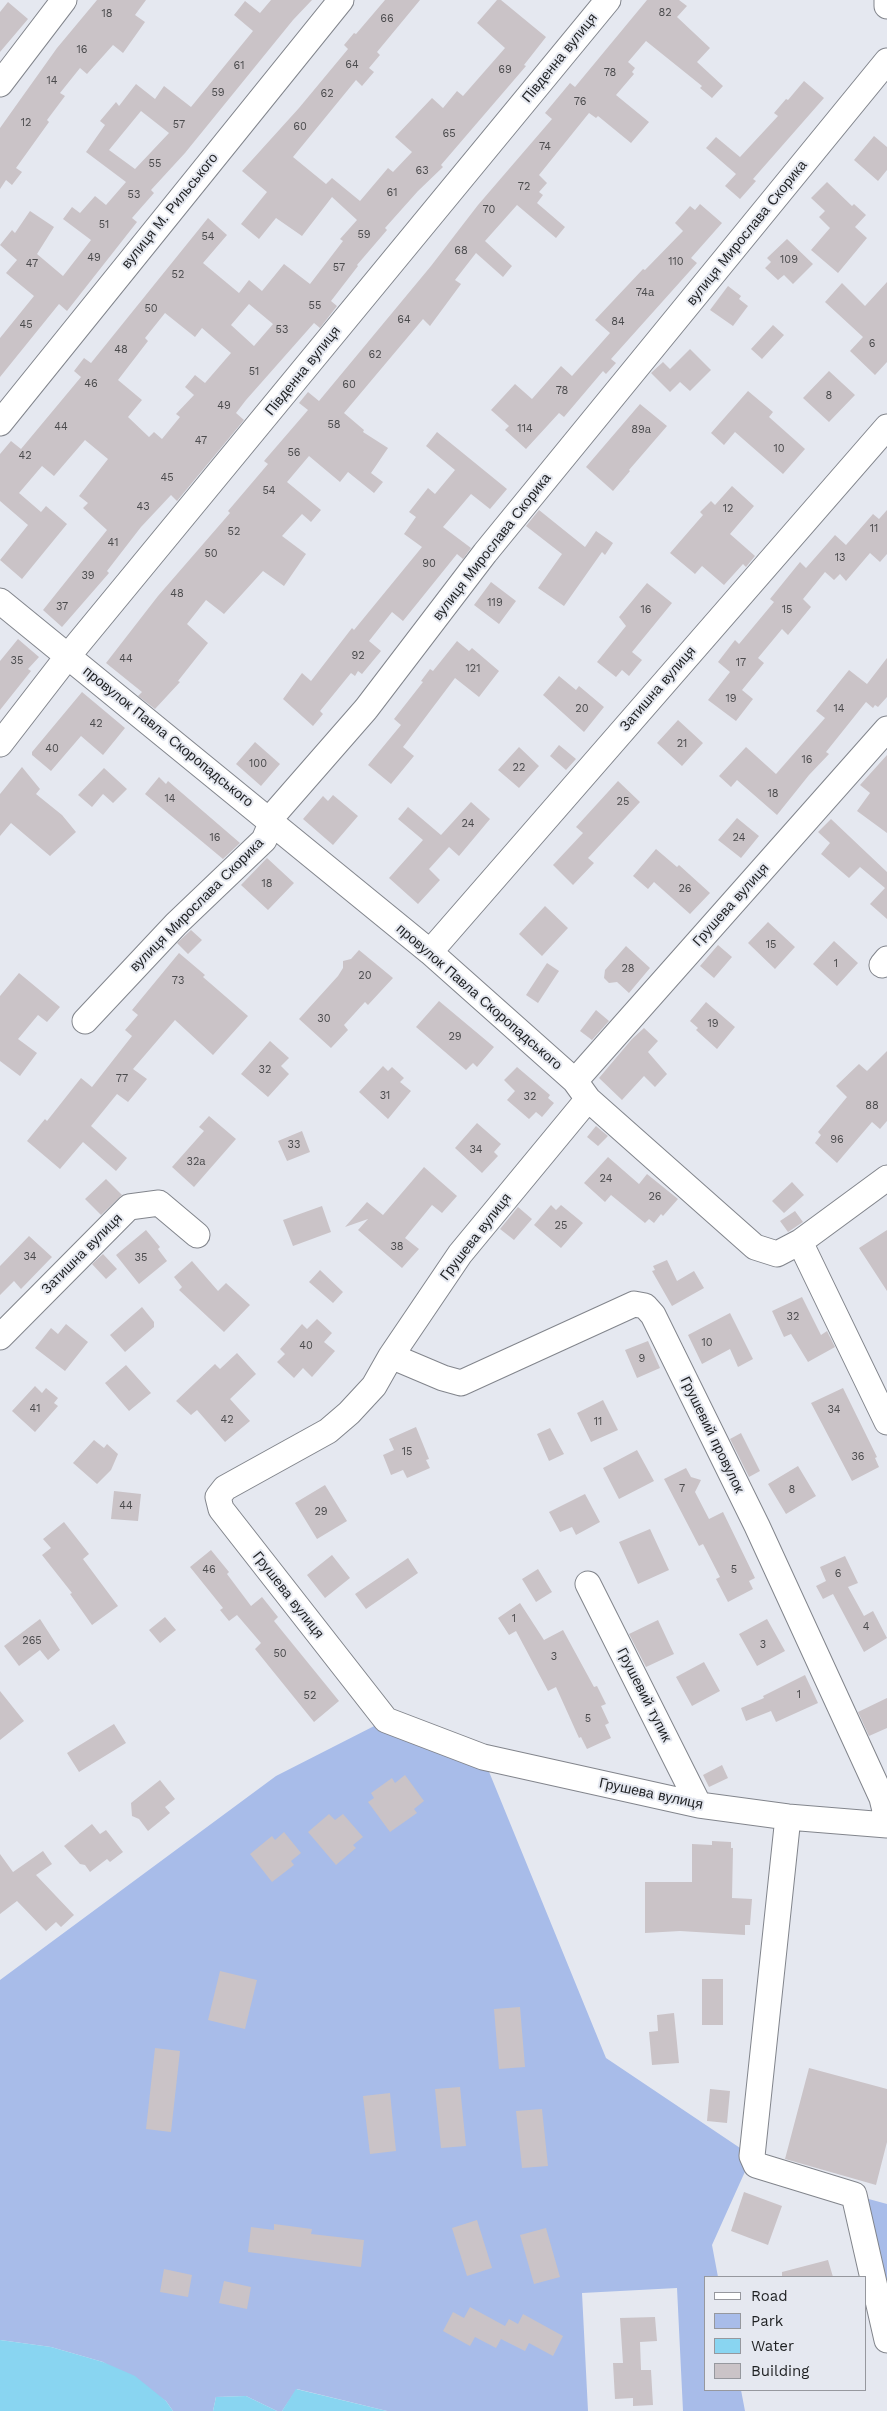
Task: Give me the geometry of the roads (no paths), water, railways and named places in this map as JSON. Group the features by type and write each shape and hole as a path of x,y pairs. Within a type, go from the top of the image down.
{"street":[{"path":"0,84 64,0"},
{"name":"вулиця М. Рильського","path":"0,423 341,0"},
{"name":"Південна вулиця","path":"0,744 68,656 608,0"},
{"path":"887,0 887,6"},
{"name":"вулиця Мирослава Скорика","path":"84,1021 176,924 264,840 276,812 366,709 485,553 887,61"},
{"name":"Затишна вулиця","path":"430,952 887,427"},
{"name":"провулок Павла Скоропадського","path":"0,601 272,821 430,952 755,1247 777,1254 800,1242 887,1178"},
{"name":"Грушева вулиця","path":"887,729 582,1090 460,1254 391,1356 374,1386 349,1413 328,1431 225,1488 218,1497 221,1509 386,1720 484,1757 699,1805 788,1817 887,1825"},
{"name":"Затишна вулиця","path":"0,1337 129,1207 159,1203 197,1235"},
{"path":"800,1242 887,1422"},
{"name":"Грушевий провулок","path":"391,1356 461,1383 634,1304 645,1306 652,1315 757,1526 882,1798 887,1819"},
{"name":"Грушевий тупик","path":"588,1584 699,1805"},
{"path":"788,1817 752,2156 756,2164 854,2195 887,2340"}],"water":[{"path":"0,2340 51,2347 103,2362 135,2376 166,2401 173,2411 0,2411"},
{"path":"296,2389 387,2411 282,2411"},
{"path":"246,2396 277,2411 213,2411 216,2397"}]}
